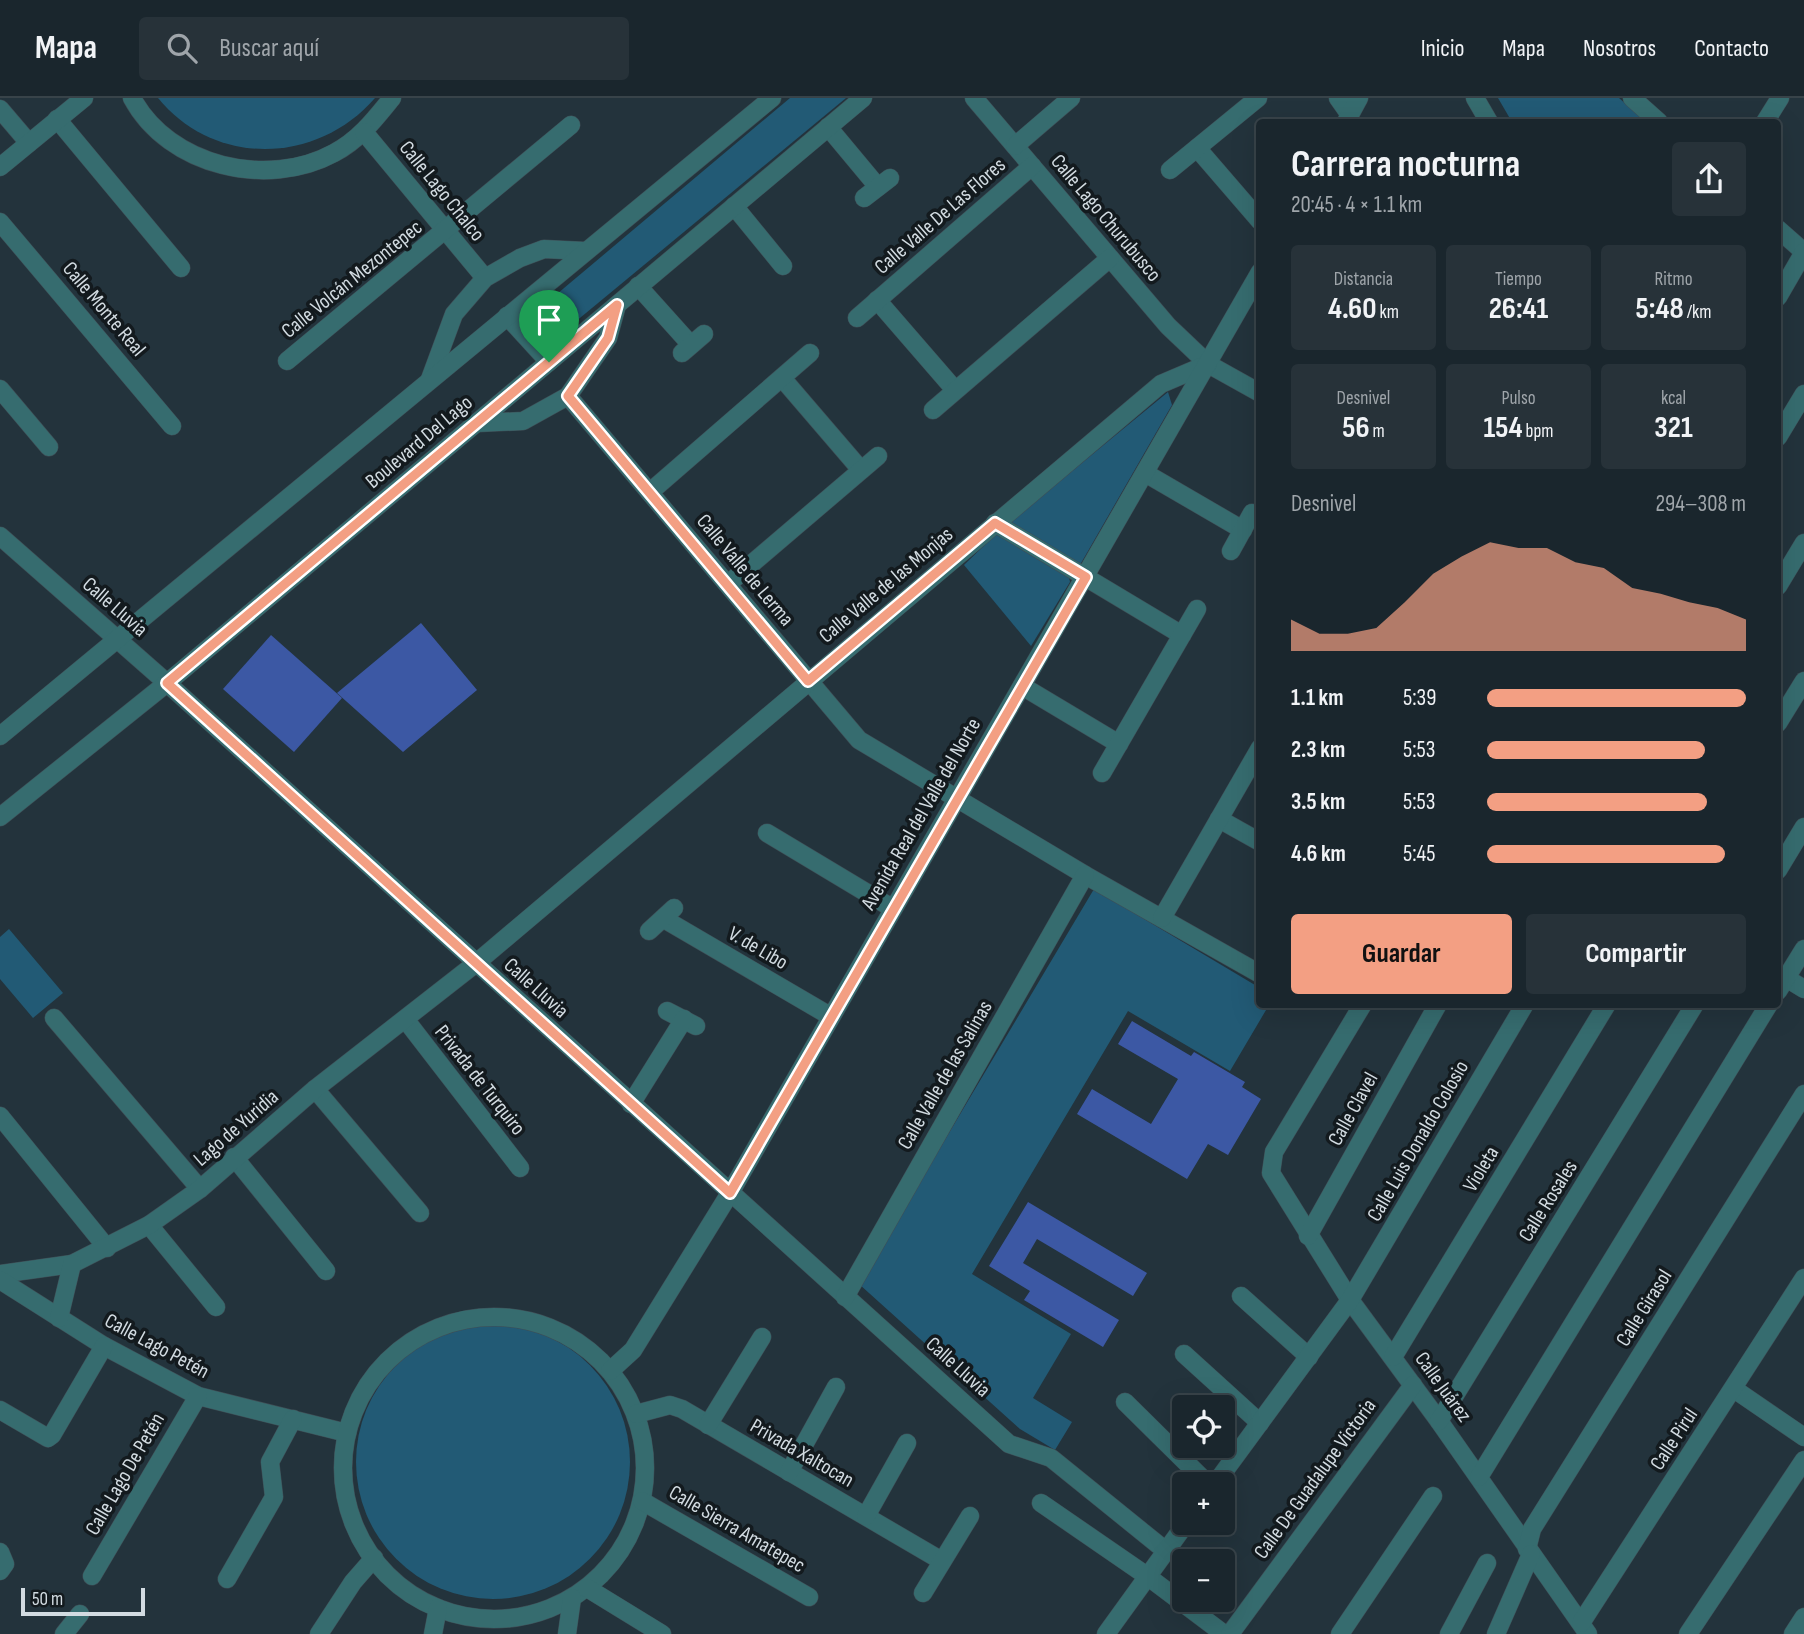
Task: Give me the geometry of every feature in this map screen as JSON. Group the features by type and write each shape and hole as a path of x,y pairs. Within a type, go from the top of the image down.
{"street":[{"path":"0,167 84,98"},
{"path":"132,98 160,132 191,153 226,166 262,171 299,166 334,153 365,132 392,98"},
{"name":"Boulevard Del Lago","path":"0,736 772,98"},
{"name":"Boulevard Del Lago","path":"0,817 167,683 863,98"},
{"name":"Calle Lago Churubusco","path":"974,98 1168,326 1208,364 1256,391"},
{"path":"1015,146 1071,98"},
{"path":"1170,170 1258,98"},
{"path":"1338,98 1348,119"},
{"path":"1348,119 1359,98"},
{"path":"1475,98 1487,119"},
{"path":"1767,119 1780,98"},
{"path":"1635,99 1656,119"},
{"path":"0,109 29,144"},
{"path":"57,119 181,268"},
{"name":"Calle Volcán Mezontepec","path":"287,361 571,125"},
{"path":"828,127 878,188"},
{"name":"Calle Lago Chalco","path":"365,132 485,278"},
{"path":"1197,148 1256,216"},
{"name":"Calle Valle De Las Flores","path":"857,318 1032,166"},
{"path":"734,206 783,266"},
{"name":"Calle Monte Real","path":"0,222 172,426"},
{"path":"1781,232 1804,252 1781,292"},
{"path":"429,382 454,314 485,278 520,258 544,249 585,251"},
{"path":"933,410 1110,258"},
{"name":"Avenida Real del Valle del Norte","path":"610,1371 633,1350 730,1193 1256,279"},
{"path":"638,286 693,344"},
{"name":"Calle Valle De Las Flores","path":"877,300 955,390"},
{"path":"477,423 523,421 568,396 608,338 617,305"},
{"path":"507,316 549,362"},
{"path":"650,492 810,353"},
{"name":"Calle Valle de las Monjas","path":"475,964 1161,384 1208,364"},
{"path":"782,378 860,470"},
{"path":"0,389 49,447"},
{"path":"1781,432 1804,394"},
{"name":"Calle Valle de Lerma","path":"568,396 859,740 1085,875 1256,972"},
{"path":"728,584 878,456"},
{"path":"1145,473 1243,530"},
{"path":"1231,551 1252,513"},
{"path":"995,523 1182,635"},
{"name":"Calle Lluvia","path":"0,536 167,683 1009,1444 1051,1458 1166,1551"},
{"path":"1781,581 1804,544"},
{"path":"1102,773 1197,609"},
{"path":"1781,718 1804,681"},
{"path":"1022,686 1119,744"},
{"path":"1162,918 1256,757"},
{"path":"1219,819 1256,840"},
{"path":"1781,865 1804,827"},
{"path":"767,834 892,908"},
{"name":"Calle Valle de las Salinas","path":"845,1297 1085,875"},
{"name":"V. de Libo","path":"649,931 669,914 830,1016"},
{"path":"1804,949 1782,984 1804,989"},
{"name":"Lago de Yuridia","path":"0,1274 72,1264 149,1225 200,1189 315,1089 475,964"},
{"name":"Calle Juárez","path":"1361,1008 1271,1162 1272,1173 1308,1236 1350,1300 1439,1420 1584,1628"},
{"name":"Calle Clavel","path":"1308,1236 1436,1008"},
{"name":"Calle Luis Donaldo Colosio","path":"1224,1472 1350,1300 1523,1008"},
{"name":"Violeta","path":"1393,1356 1605,1008"},
{"name":"Calle Rosales","path":"1439,1420 1693,1008"},
{"path":"1479,1477 1767,1008"},
{"path":"54,1018 200,1189"},
{"path":"631,1104 682,1018"},
{"name":"Privada de Turquiro","path":"405,1019 520,1168"},
{"path":"315,1089 420,1213"},
{"name":"Calle Girasol","path":"1496,1634 1529,1551 1532,1529 1804,1094"},
{"path":"0,1116 107,1248"},
{"path":"234,1157 326,1271"},
{"path":"149,1225 215,1307"},
{"path":"60,1318 72,1264"},
{"name":"Calle Pirul","path":"1584,1628 1804,1278"},
{"name":"Calle Lago Petén","path":"0,1280 104,1346 198,1396 347,1433"},
{"path":"1241,1296 1309,1357"},
{"path":"479,1317 517,1318 564,1335 586,1348 610,1371 636,1414 644,1442 646,1472 642,1501 622,1549 579,1593 547,1610 506,1618 465,1616 438,1608 403,1588 374,1558 350,1511 344,1486 347,1433 360,1398 381,1367 409,1342 443,1325 479,1317"},
{"path":"708,1425 762,1337"},
{"path":"0,1410 48,1438 104,1346"},
{"path":"1184,1354 1260,1423"},
{"name":"Calle De Guadalupe Victoria","path":"1230,1634 1413,1385"},
{"path":"789,1472 836,1387"},
{"path":"1734,1389 1804,1437"},
{"name":"Calle Lago De Petén","path":"92,1576 198,1396"},
{"path":"1125,1402 1196,1472"},
{"name":"Privada Xaltocan","path":"636,1414 670,1405 942,1560"},
{"path":"228,1579 274,1497 270,1462 293,1419"},
{"path":"866,1516 908,1443"},
{"path":"1688,1634 1804,1460"},
{"path":"1340,1634 1433,1496"},
{"name":"Calle Sierra Amatepec","path":"642,1501 810,1597"},
{"path":"1041,1503 1147,1576 1224,1634"},
{"path":"923,1593 970,1516"},
{"path":"1106,1634 1178,1535"},
{"path":"319,1634 353,1582 374,1558"},
{"path":"1449,1634 1487,1563"},
{"path":"567,1634 579,1593"},
{"path":"579,1593 663,1634"},
{"path":"433,1634 438,1608"},
{"path":"64,1634 80,1614"},
{"path":"1793,1634 1804,1617"}],"shaded area":[{"path":"158,98 375,98 352,120 325,136 296,145 266,149 237,146 208,137 181,121"},
{"path":"790,98 846,98 563,332 556,334 543,323 543,312 551,299"},
{"path":"1498,98 1619,98 1643,119 1510,119"},
{"path":"1168,392 1172,405 1080,565 1010,522"},
{"path":"998,532 1069,577 1070,582 1031,646 964,565"},
{"path":"1094,889 1256,986 1256,1008 1267,1008 1230,1071 1128,1011 972,1274 1071,1334 1033,1398 1072,1422 1055,1450 1020,1429 859,1284"},
{"path":"9,929 63,993 33,1018 0,979 0,937"},
{"path":"493,1325 533,1331 569,1348 590,1365 607,1386 624,1422 630,1462 624,1502 607,1538 590,1559 569,1576 533,1593 493,1599 453,1593 417,1576 396,1559 379,1538 362,1502 356,1462 362,1422 379,1386 396,1365 417,1348 453,1331"}],"building":[{"path":"421,623 477,690 403,752 337,693"},
{"path":"271,635 342,698 294,752 223,689"},
{"path":"1132,1021 1191,1056 1194,1052 1245,1082 1242,1087 1261,1099 1228,1155 1208,1144 1187,1179 1077,1114 1092,1089 1151,1124 1178,1079 1118,1044"},
{"path":"1028,1202 1147,1273 1133,1296 1037,1239 1023,1263 1119,1320 1103,1347 1024,1300 1030,1291 989,1266"}],"route":[{"path":"617,305 608,338 568,396 808,681 995,523 1086,577 955,798 730,1193 167,683 549,362 617,305"}]}
